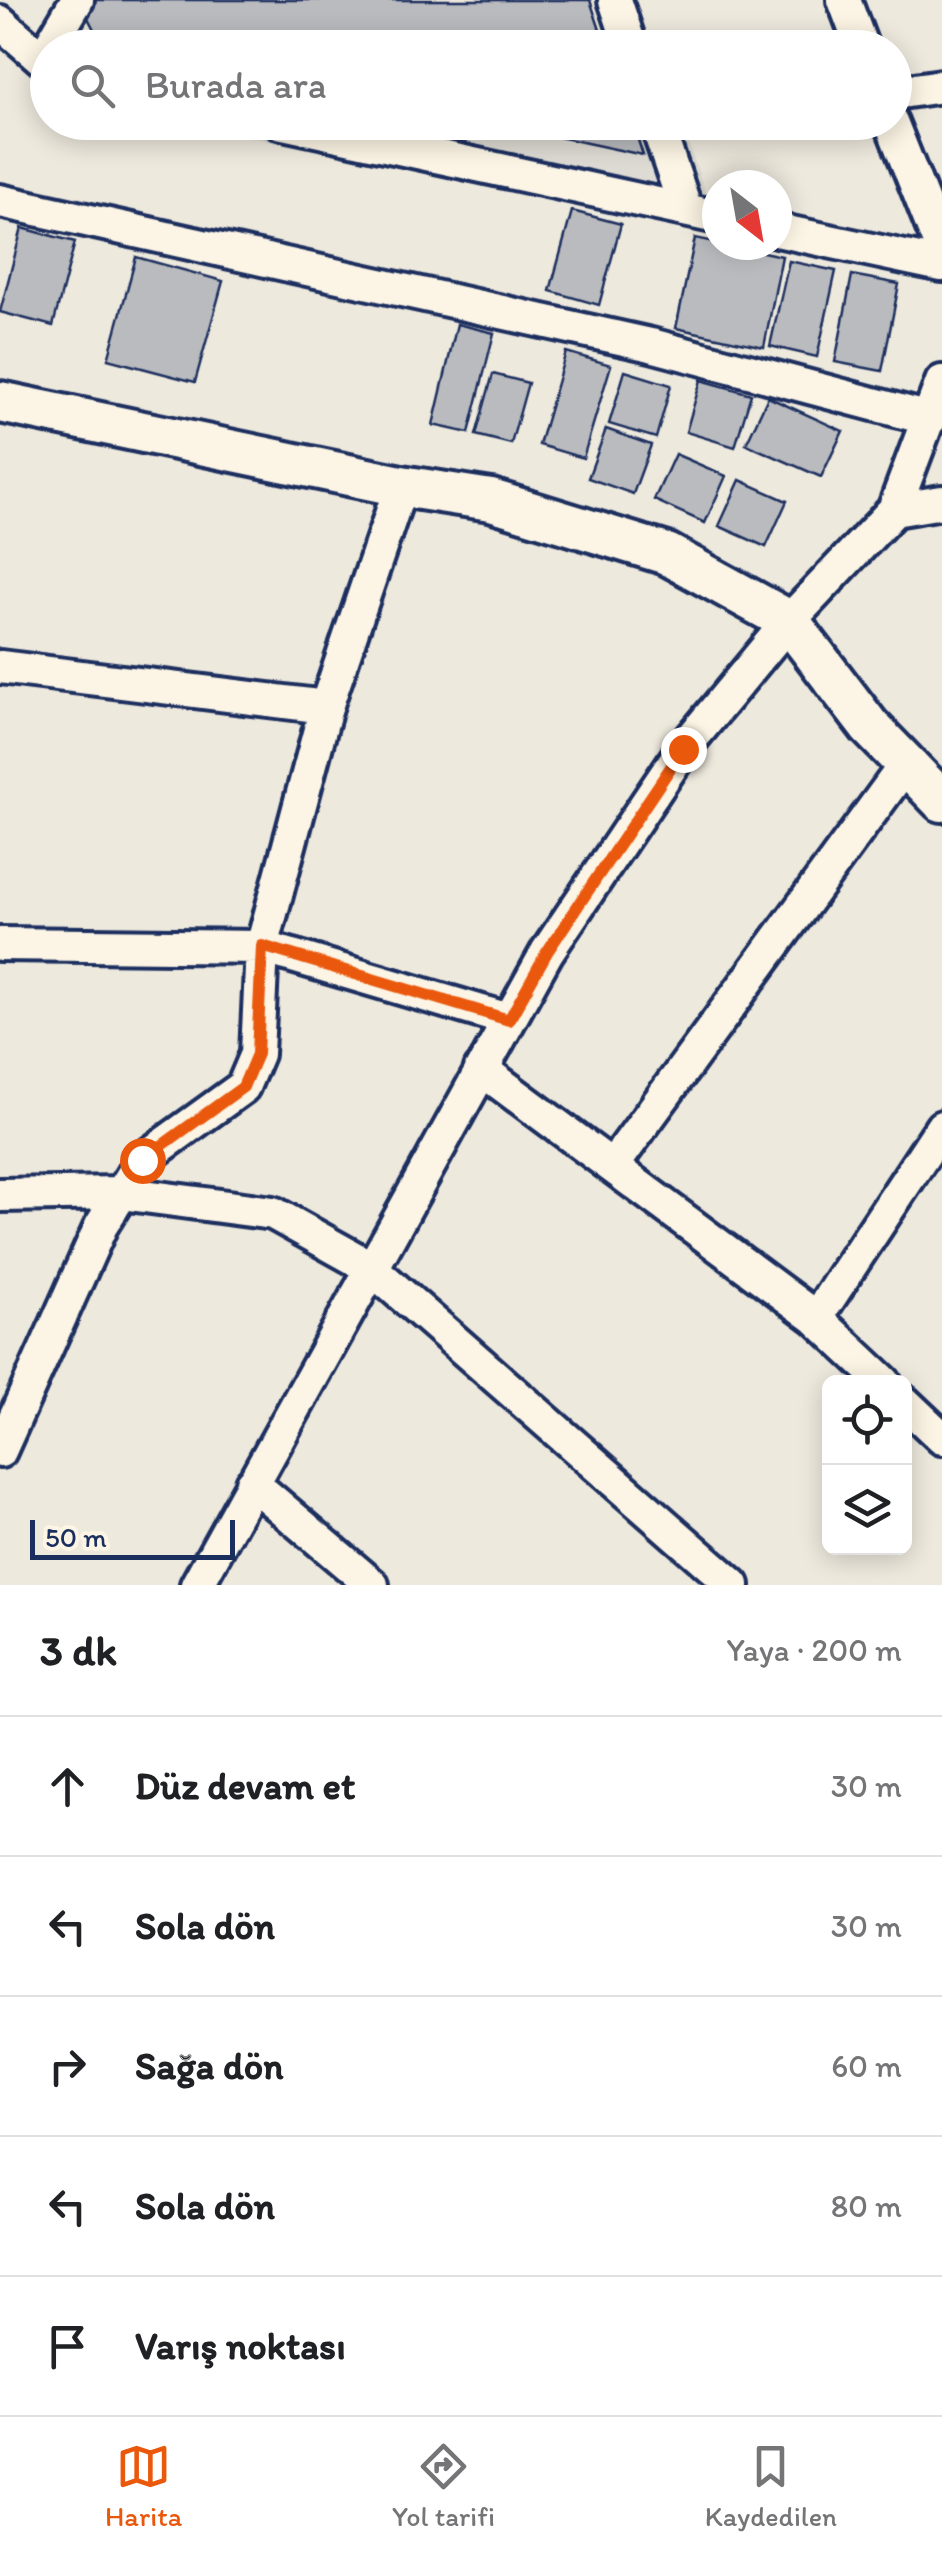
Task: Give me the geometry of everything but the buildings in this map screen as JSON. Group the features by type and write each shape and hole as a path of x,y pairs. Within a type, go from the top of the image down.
{"street":[{"path":"60,30 77,0"},
{"path":"615,0 625,30"},
{"path":"844,0 855,30"},
{"path":"0,22 30,44"},
{"path":"912,90 942,86"},
{"path":"362,140 701,214"},
{"path":"665,140 701,214"},
{"path":"897,140 942,250"},
{"path":"0,202 651,345 930,419"},
{"path":"792,233 942,266"},
{"path":"197,1585 547,952 683,749 789,621 894,510 942,382"},
{"path":"0,402 401,486 491,500 666,554 789,621 869,726 942,801"},
{"path":"0,1451 101,1226 142,1160 243,1087 257,1054 262,946 326,706 401,486"},
{"path":"894,510 942,502"},
{"path":"0,667 326,706"},
{"path":"614,1164 906,764"},
{"path":"0,944 262,946 509,1020"},
{"path":"481,1069 614,1164 816,1318 877,1375"},
{"path":"816,1318 942,1127"},
{"path":"0,1195 122,1193 274,1213 370,1267 732,1585"},
{"path":"912,1410 942,1438"},
{"path":"252,1483 372,1585"}],"shaded area":[{"path":"263,140 687,140 702,182 702,224 698,227"}],"route":[{"path":"142,1160 243,1087 257,1054 262,946 509,1020 547,952 683,749"}]}
